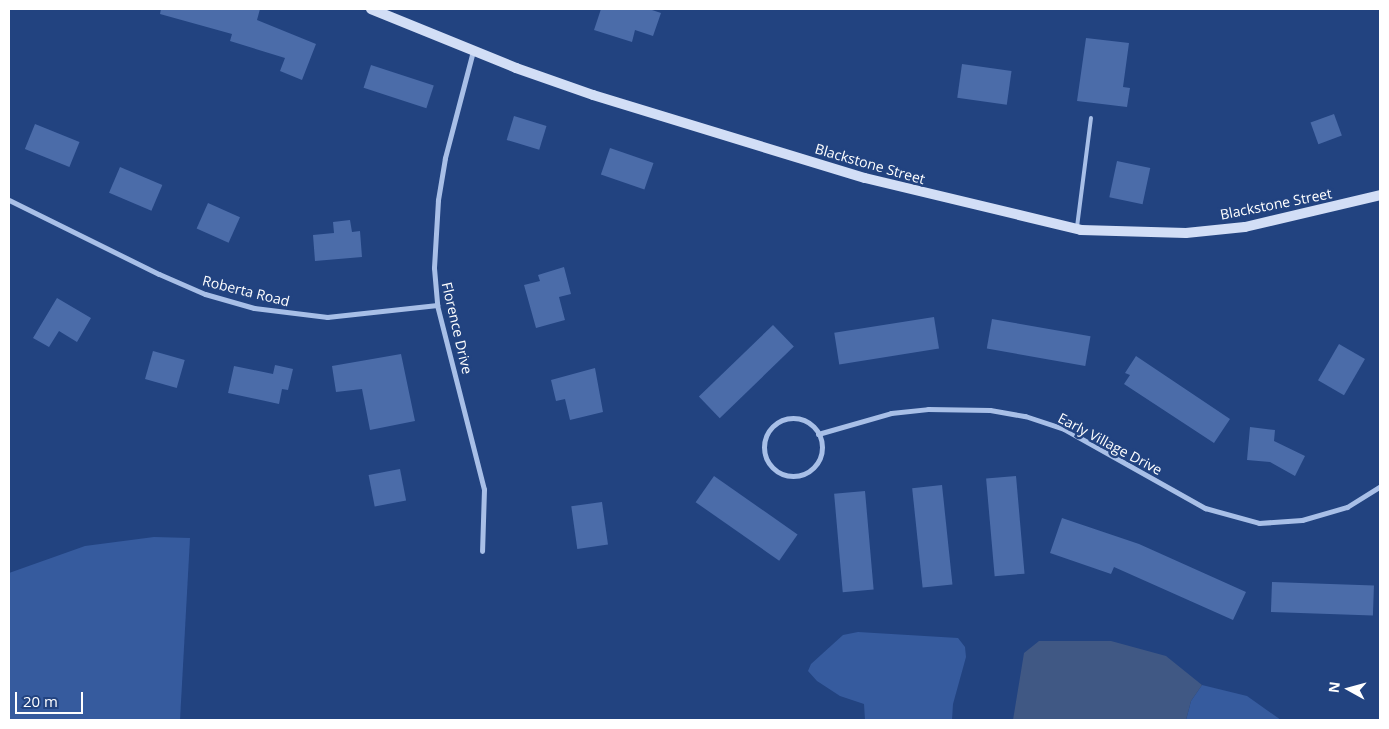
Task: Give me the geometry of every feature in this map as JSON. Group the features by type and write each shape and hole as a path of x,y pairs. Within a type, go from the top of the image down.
{"main road":[{"name":"Blackstone Street","path":"371,9 473,51 593,95 865,178 1076,230 1130,234 1245,227 1380,195"}],"street":[{"name":"Florence Drive","path":"473,51 454,117 438,200 434,245 437,305 484,489 482,551"},
{"name":"Roberta Road","path":"9,200 159,274 205,294 254,308 327,317 437,305"},
{"name":"Early Village Drive","path":"818,434 864,419 928,409 990,410 1025,416 1064,429 1205,508 1260,523 1302,520 1347,507 1380,486"},
{"path":"794,418 806,421 818,434 820,457 803,474 792,476 780,472 768,460 766,437 782,420 794,418"}],"lane":[{"path":"1076,230 1091,118"}],"shaded area":[{"path":"154,537 190,538 180,720 9,720 9,573 85,546"},
{"path":"858,632 958,638 965,647 966,657 953,704 952,720 865,720 864,704 840,696 817,681 808,671 811,664 843,635"},
{"path":"1039,641 1111,641 1166,656 1202,685 1191,701 1186,720 1013,720 1024,653"},
{"path":"1202,685 1247,696 1281,720 1186,720 1191,701"}],"building":[{"path":"161,9 260,9 257,20 316,44 302,80 280,71 285,58 230,41 232,34 160,14"},
{"path":"601,9 649,9 661,13 653,36 635,30 632,42 594,30"},
{"path":"1086,38 1129,43 1123,87 1130,88 1127,107 1077,101"},
{"path":"962,64 1012,71 1007,105 957,98"},
{"path":"371,65 434,85 426,108 364,88"},
{"path":"1334,114 1342,136 1318,144 1311,123"},
{"path":"514,116 547,126 539,150 507,140"},
{"path":"35,124 80,142 69,167 25,149"},
{"path":"610,148 653,163 644,189 601,174"},
{"path":"1117,161 1150,168 1143,204 1109,197"},
{"path":"120,167 162,185 151,211 109,193"},
{"path":"208,203 240,217 229,243 197,229"},
{"path":"350,220 352,232 360,231 362,257 315,261 313,235 334,233 333,222"},
{"path":"564,267 571,294 559,297 565,320 536,328 524,285 540,281 538,275"},
{"path":"57,298 91,318 77,342 59,331 49,347 33,338"},
{"path":"934,317 939,349 839,364 834,333"},
{"path":"992,319 1090,336 1085,366 987,349"},
{"path":"773,325 794,347 720,418 699,397"},
{"path":"1339,344 1365,359 1344,395 1318,380"},
{"path":"153,351 185,360 177,388 145,379"},
{"path":"401,354 415,421 370,430 362,389 336,392 332,366"},
{"path":"1136,356 1230,419 1214,443 1124,384 1130,375 1125,373"},
{"path":"275,365 293,369 288,390 282,389 279,404 228,393 234,366 273,374"},
{"path":"595,368 603,412 570,420 565,399 556,401 551,380"},
{"path":"1250,427 1275,430 1274,441 1305,456 1295,476 1270,462 1247,460"},
{"path":"400,469 406,500 375,507 369,475"},
{"path":"714,476 798,535 779,561 696,502"},
{"path":"1016,476 1025,574 995,576 986,479"},
{"path":"942,485 952,584 923,588 912,488"},
{"path":"865,491 874,590 843,592 834,494"},
{"path":"602,502 608,545 577,549 571,506"},
{"path":"1062,518 1139,544 1246,592 1233,620 1114,567 1111,574 1050,553"},
{"path":"1272,582 1374,586 1373,616 1271,612"}]}
